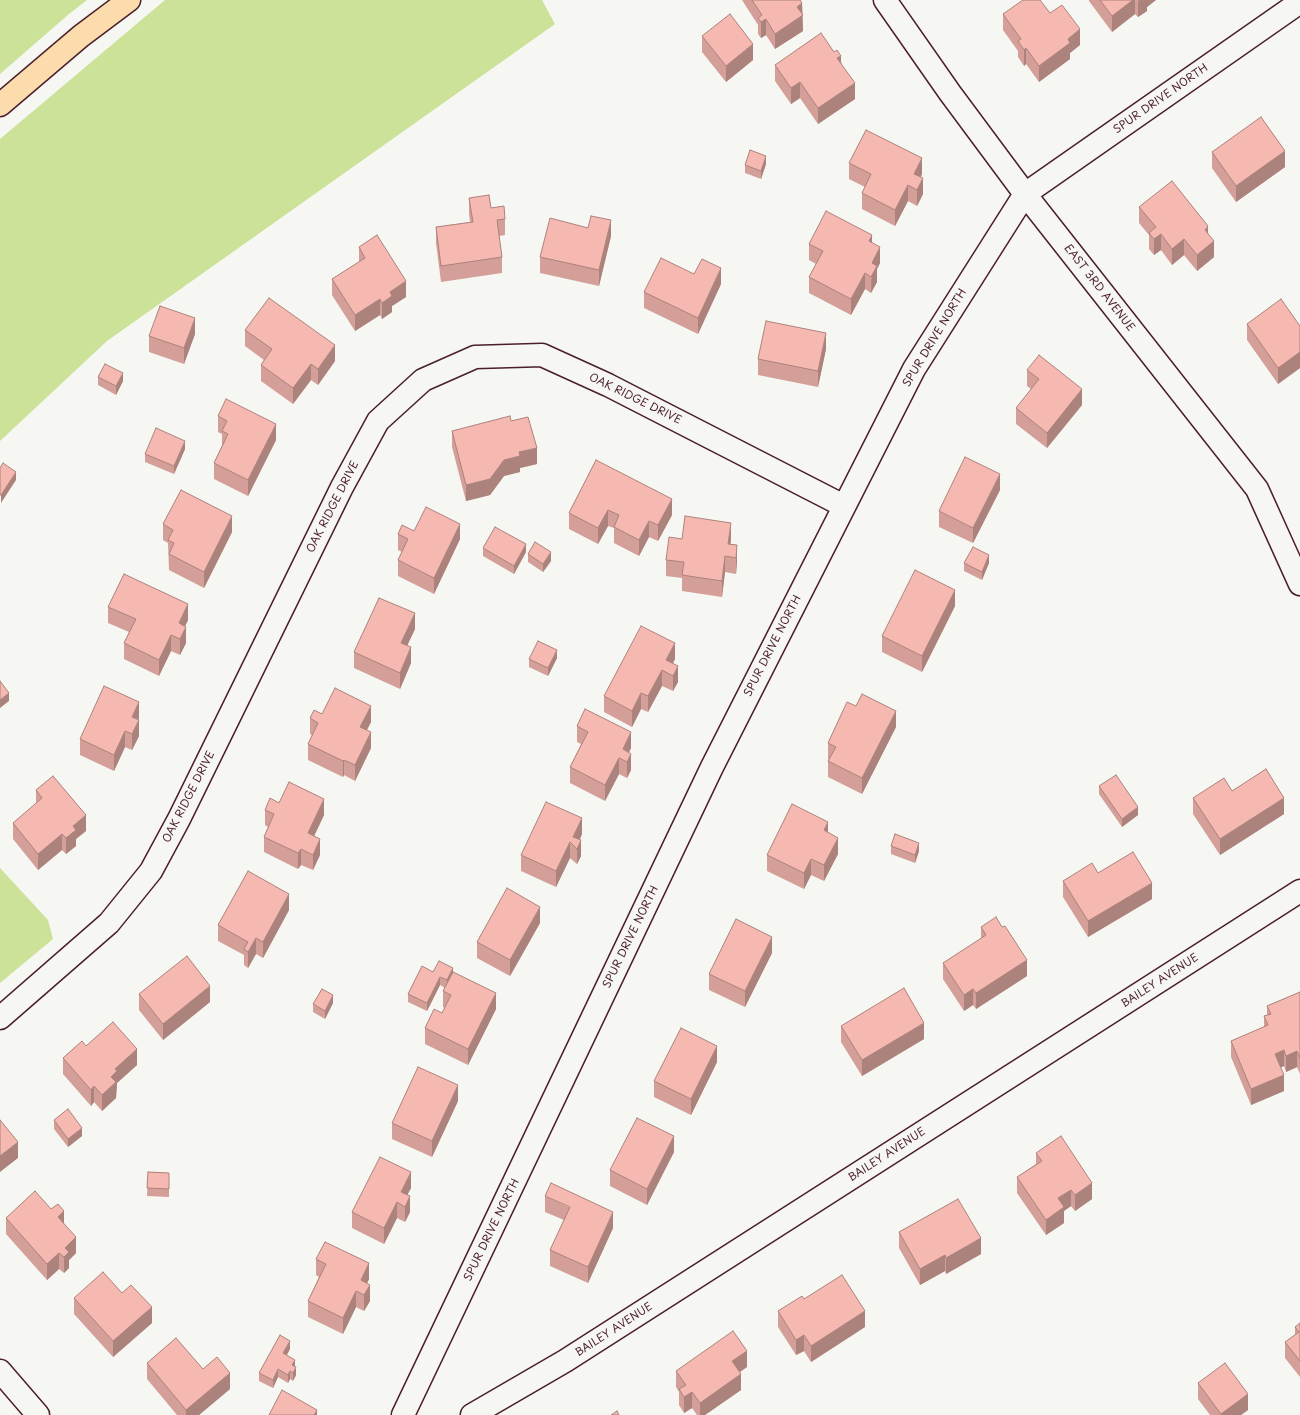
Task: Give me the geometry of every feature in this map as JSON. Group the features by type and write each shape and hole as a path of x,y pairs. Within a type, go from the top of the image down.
{"highway":[{"path":"0,105 82,36 129,0"}],"street":[{"name":"EAST 3RD AVENUE","path":"885,0 950,93 1025,194 1257,489 1300,584"},
{"name":"SPUR DRIVE NORTH","path":"403,1415 709,774 914,368 1025,194 1300,2"},
{"name":"OAK RIDGE DRIVE","path":"0,1018 109,923 151,871 179,819 342,487 378,421 422,380 475,357 542,355 608,385 844,506"},
{"name":"BAILEY AVENUE","path":"472,1415 565,1361 1300,892"},
{"path":"0,1371 38,1415"}],"green space":[{"path":"0,0 87,0 0,74"},
{"path":"165,0 542,0 555,24 107,341 0,441 0,139"},
{"path":"0,868 48,920 53,939 0,983"}],"building":[{"path":"752,0 800,0 802,3 797,7 803,15 775,34 766,19 761,22 758,18 762,15"},
{"path":"1023,0 1040,0 1050,13 1062,5 1080,29 1068,39 1070,43 1039,66 1026,48 1024,50 1018,41 1021,39 1003,14"},
{"path":"1100,0 1133,0 1112,16"},
{"path":"730,14 753,44 726,66 702,36"},
{"path":"821,33 834,52 837,50 841,56 837,58 855,83 818,108 800,82 791,88 775,65"},
{"path":"1261,117 1285,151 1236,186 1212,152"},
{"path":"866,130 922,158 914,174 923,178 917,190 908,185 895,210 862,193 871,174 849,163"},
{"path":"750,150 766,156 761,171 745,165"},
{"path":"1172,181 1208,226 1205,230 1214,241 1197,255 1184,239 1172,249 1161,234 1154,239 1149,233 1156,227 1139,207"},
{"path":"489,195 491,208 504,206 505,219 497,220 502,257 441,266 436,227 473,222 469,198"},
{"path":"826,211 872,235 869,241 880,247 872,263 877,266 871,277 865,273 851,299 809,277 823,251 809,244"},
{"path":"591,216 611,220 599,270 540,257 550,218 588,228"},
{"path":"377,235 406,281 390,292 392,296 382,303 380,299 355,315 332,279 365,258 359,247"},
{"path":"661,258 694,274 702,259 721,268 698,318 644,292"},
{"path":"269,298 335,345 318,369 311,364 293,388 261,365 272,349 245,330"},
{"path":"1281,299 1300,326 1300,352 1278,368 1247,324"},
{"path":"160,306 195,318 184,348 149,336"},
{"path":"766,321 826,333 818,371 758,359"},
{"path":"1039,355 1082,389 1047,433 1016,408 1039,379 1027,370"},
{"path":"105,364 123,373 116,386 98,377"},
{"path":"226,399 276,424 248,480 214,463 228,434 222,431 227,421 218,416"},
{"path":"510,416 511,421 528,417 537,448 519,452 520,456 504,460 490,479 466,485 452,431"},
{"path":"156,428 185,441 174,466 145,454"},
{"path":"965,457 1000,474 973,528 939,511"},
{"path":"596,460 672,499 658,525 649,521 639,540 614,527 619,515 608,510 598,528 569,513"},
{"path":"3,463 16,472 0,495 0,468"},
{"path":"181,490 232,516 204,572 169,554 174,543 168,540 173,530 163,524"},
{"path":"426,507 460,524 434,578 398,560 408,539 398,534 402,525 414,531"},
{"path":"685,516 731,523 728,544 737,545 736,558 725,556 722,581 682,575 684,562 666,560 669,537 682,539"},
{"path":"495,527 526,544 514,566 483,548"},
{"path":"535,542 551,552 543,564 528,554"},
{"path":"973,547 989,555 982,572 964,563"},
{"path":"915,570 955,590 922,656 882,636"},
{"path":"124,574 188,604 179,623 186,627 180,639 171,635 159,660 124,643 136,619 108,607"},
{"path":"379,598 415,613 401,643 411,647 400,673 354,652"},
{"path":"641,626 675,643 666,660 678,666 673,676 662,670 648,696 641,693 632,711 604,696"},
{"path":"538,641 557,650 548,668 529,659"},
{"path":"0,681 9,693 0,700"},
{"path":"104,686 139,702 132,717 139,720 132,734 125,731 114,755 80,739"},
{"path":"335,688 371,706 360,727 371,732 355,765 344,760 343,761 308,744 318,723 310,718 314,710 322,714"},
{"path":"862,694 896,711 862,778 828,761 836,747 828,743 847,702 856,706"},
{"path":"585,709 631,732 623,749 631,754 627,762 619,758 605,785 570,767 588,732 577,726"},
{"path":"1266,769 1284,798 1220,839 1193,798 1224,778 1232,791"},
{"path":"1116,775 1138,807 1122,819 1099,786"},
{"path":"53,776 86,815 73,826 76,830 66,838 62,834 38,854 13,823 42,798 36,790"},
{"path":"289,782 324,799 308,833 320,839 313,855 301,849 298,853 264,837 274,814 265,810 270,798 279,803"},
{"path":"546,802 582,818 573,837 581,840 577,849 570,842 556,871 521,855"},
{"path":"792,804 828,822 824,830 838,838 824,865 811,859 804,873 767,855"},
{"path":"895,834 919,843 915,855 891,846"},
{"path":"1133,852 1152,883 1088,921 1063,881 1092,863 1098,873"},
{"path":"248,871 289,894 263,942 256,938 248,952 244,949 248,942 218,925"},
{"path":"507,888 540,907 510,960 477,942"},
{"path":"996,917 1002,927 1005,926 1027,960 976,993 973,989 964,995 943,963 986,935 981,927"},
{"path":"736,919 772,937 745,991 709,974"},
{"path":"187,956 210,986 163,1024 139,994"},
{"path":"439,961 453,968 447,980 440,977 427,1003 408,994 422,966 433,972"},
{"path":"453,972 496,993 468,1049 425,1028 434,1009 442,1013 451,995 443,991"},
{"path":"904,988 924,1023 862,1060 841,1026"},
{"path":"322,989 333,995 325,1011 313,1004"},
{"path":"1300,992 1300,1058 1297,1051 1286,1056 1284,1050 1275,1054 1284,1075 1251,1089 1231,1041 1268,1025 1264,1016 1271,1014 1267,1006"},
{"path":"113,1022 137,1049 115,1069 117,1071 111,1077 116,1082 102,1095 94,1086 91,1090 63,1058 82,1041 86,1046"},
{"path":"681,1028 717,1046 691,1099 654,1081"},
{"path":"418,1067 458,1085 432,1141 392,1123"},
{"path":"68,1109 82,1128 68,1139 54,1120"},
{"path":"637,1118 674,1136 647,1189 610,1170"},
{"path":"0,1120 18,1142 0,1156"},
{"path":"1061,1136 1092,1183 1075,1195 1071,1190 1058,1198 1064,1207 1046,1220 1017,1177 1042,1161 1036,1153"},
{"path":"380,1157 411,1172 401,1192 410,1196 405,1207 397,1202 384,1228 352,1212"},
{"path":"148,1172 169,1173 169,1189 147,1188"},
{"path":"551,1183 613,1212 588,1267 550,1250 570,1207 545,1196"},
{"path":"35,1191 51,1209 58,1204 64,1211 58,1217 76,1237 65,1248 69,1252 64,1257 59,1253 47,1264 6,1218"},
{"path":"958,1199 981,1238 946,1258 945,1255 920,1269 899,1232"},
{"path":"325,1242 369,1263 361,1280 370,1285 364,1295 356,1291 343,1318 308,1301 326,1264 316,1259"},
{"path":"103,1272 122,1293 131,1285 152,1307 113,1341 74,1298"},
{"path":"842,1275 865,1311 811,1346 804,1335 796,1340 778,1311 802,1296 804,1299"},
{"path":"1300,1323 1300,1361 1285,1342 1299,1332 1295,1327"},
{"path":"733,1331 747,1351 732,1361 741,1374 700,1403 692,1392 684,1397 679,1389 686,1385 676,1371"},
{"path":"280,1335 290,1341 283,1353 295,1360 292,1365 296,1367 293,1373 290,1371 288,1375 278,1369 273,1380 259,1373"},
{"path":"176,1338 203,1369 217,1357 230,1373 186,1410 147,1363"},
{"path":"1225,1363 1248,1394 1221,1414 1198,1383"},
{"path":"282,1390 317,1410 314,1415 269,1415"},
{"path":"617,1411 619,1415 611,1415"}]}
